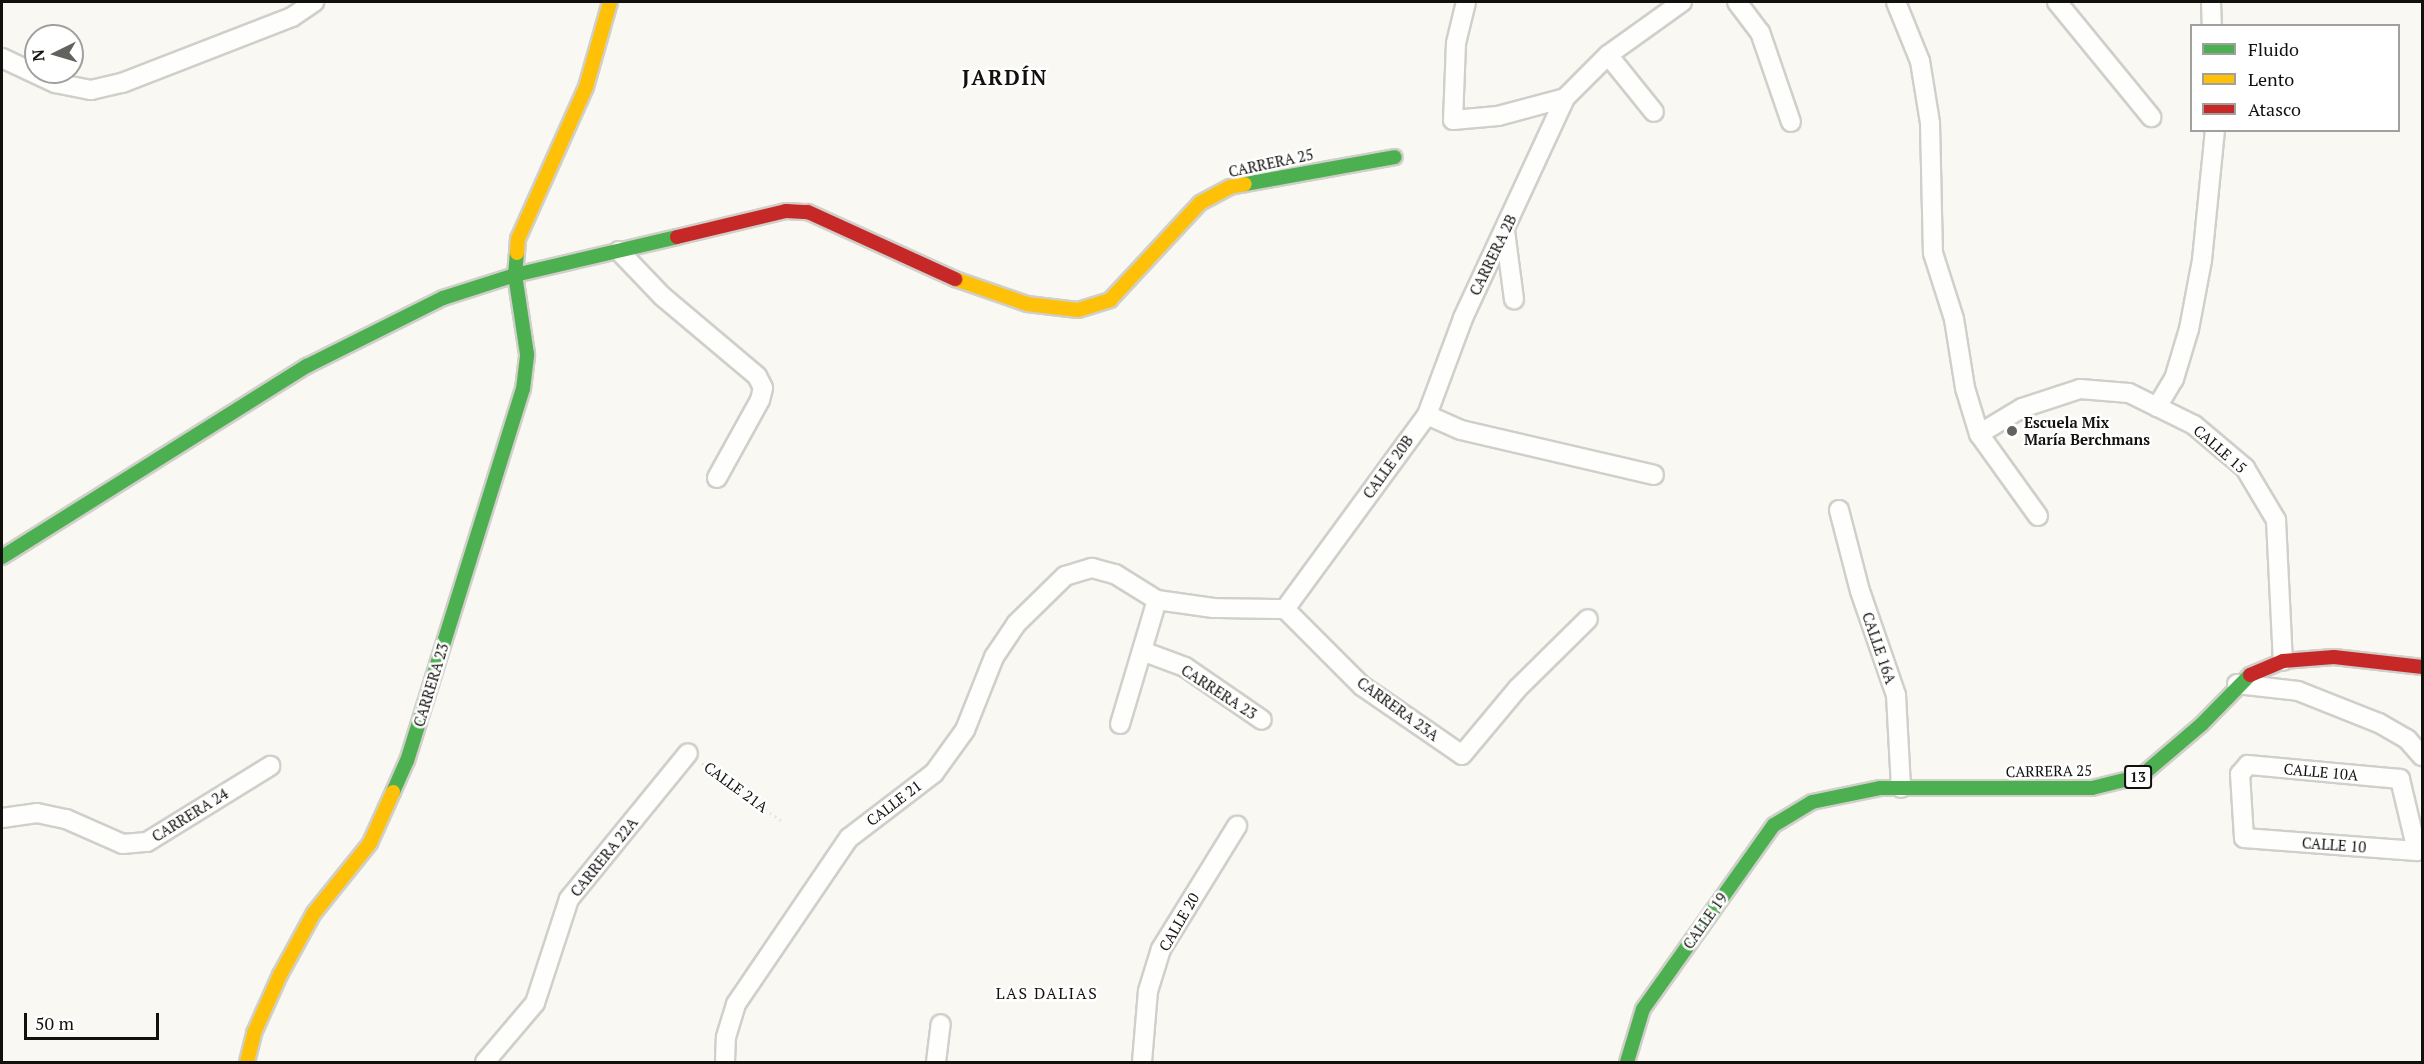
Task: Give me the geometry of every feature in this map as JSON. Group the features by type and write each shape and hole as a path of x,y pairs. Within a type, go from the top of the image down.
{"street":[{"path":"2,58 56,83 91,90 123,82 292,17 314,2"},
{"name":"CARRERA 23","path":"247,1062 254,1033 280,975 314,913 370,843 407,761 523,389 527,354 515,275 518,239 586,87 602,19 610,2"},
{"path":"1466,2 1456,43 1453,120 1498,116 1565,98 1608,55 1682,2"},
{"path":"1737,2 1760,32 1791,122"},
{"path":"2057,2 2151,117"},
{"path":"2211,2 2212,24"},
{"path":"1903,5 1920,61 1930,123 1934,253 1954,319 1965,388 1979,434 2038,516"},
{"path":"1608,55 1654,112"},
{"name":"CARRERA 2B","path":"1427,415 1463,318 1565,98"},
{"path":"2157,407 2174,379 2189,329 2202,260 2216,132"},
{"name":"CARRERA 25","path":"619,251 786,211 808,212 979,290 1027,304 1092,308 1110,300 1200,203 1230,187 1395,157"},
{"path":"1505,231 1514,299"},
{"path":"2,557 307,366 443,298 515,275 619,251 662,296 757,376 763,388 760,400 717,478"},
{"name":"CALLE 15","path":"1979,434 2022,408 2080,388 2129,393 2194,425 2245,468 2276,520 2283,661"},
{"path":"1427,415 1461,430 1654,475"},
{"name":"CALLE 20B","path":"1285,609 1427,415"},
{"name":"CALLE 16A","path":"1839,510 1860,591 1896,695 1901,788"},
{"name":"CALLE 21","path":"725,1062 726,1037 736,1004 849,838 934,773 965,730 994,657 1016,624 1065,576 1092,568 1115,574 1157,600"},
{"path":"1120,724 1157,600 1213,608 1285,609"},
{"name":"CARRERA 23A","path":"1285,609 1362,686 1462,755 1518,688 1588,619"},
{"name":"CARRERA 23","path":"1142,651 1185,667 1262,720"},
{"name":"CARRERA 25","path":"1812,802 1880,788 2092,788 2141,776 2202,724 2237,684 2253,670 2283,661 2334,657 2422,667"},
{"path":"2237,684 2308,695 2379,723 2407,739 2422,756"},
{"name":"CARRERA 22A","path":"484,1062 535,1002 569,899 688,753"},
{"name":"CARRERA 24","path":"2,818 37,813 66,819 123,844 147,842 270,766"},
{"name":"CALLE 10A","path":"2244,838 2240,774 2243,768 2400,779 2420,849"},
{"name":"CALLE 19","path":"1627,1062 1643,1009 1774,825 1812,802"},
{"name":"CALLE 20","path":"1142,1062 1148,991 1161,949 1237,826"},
{"name":"CALLE 10","path":"2244,838 2420,849"},
{"path":"936,1062 941,1024"}],"path":[{"name":"CALLE 21A","path":"688,753 783,822"}],"traffic: fast":[{"path":"1245,184 1395,157"},
{"path":"2,557 307,366 443,298 515,275 677,237"},
{"path":"393,792 407,761 523,389 527,354 515,275 517,253"},
{"path":"1627,1062 1643,1009 1774,825 1812,802 1880,788 2092,788 2141,776 2202,724 2250,675"}],"traffic: slow":[{"path":"517,253 518,239 586,87 610,2"},
{"path":"955,279 1027,304 1078,310 1110,300 1200,203 1230,187 1245,184"},
{"path":"247,1062 254,1033 280,975 314,913 370,843 393,792"}],"traffic: jam":[{"path":"677,237 786,211 808,212 955,279"},
{"path":"2250,675 2283,661 2334,657 2422,667"}],"place":[{"name":"Escuela Mix María Berchmans","path":"2012,431"}],"district":[{"name":"JARDÍN","path":"1005,77"},
{"name":"LAS DALIAS","path":"1047,993"}]}
